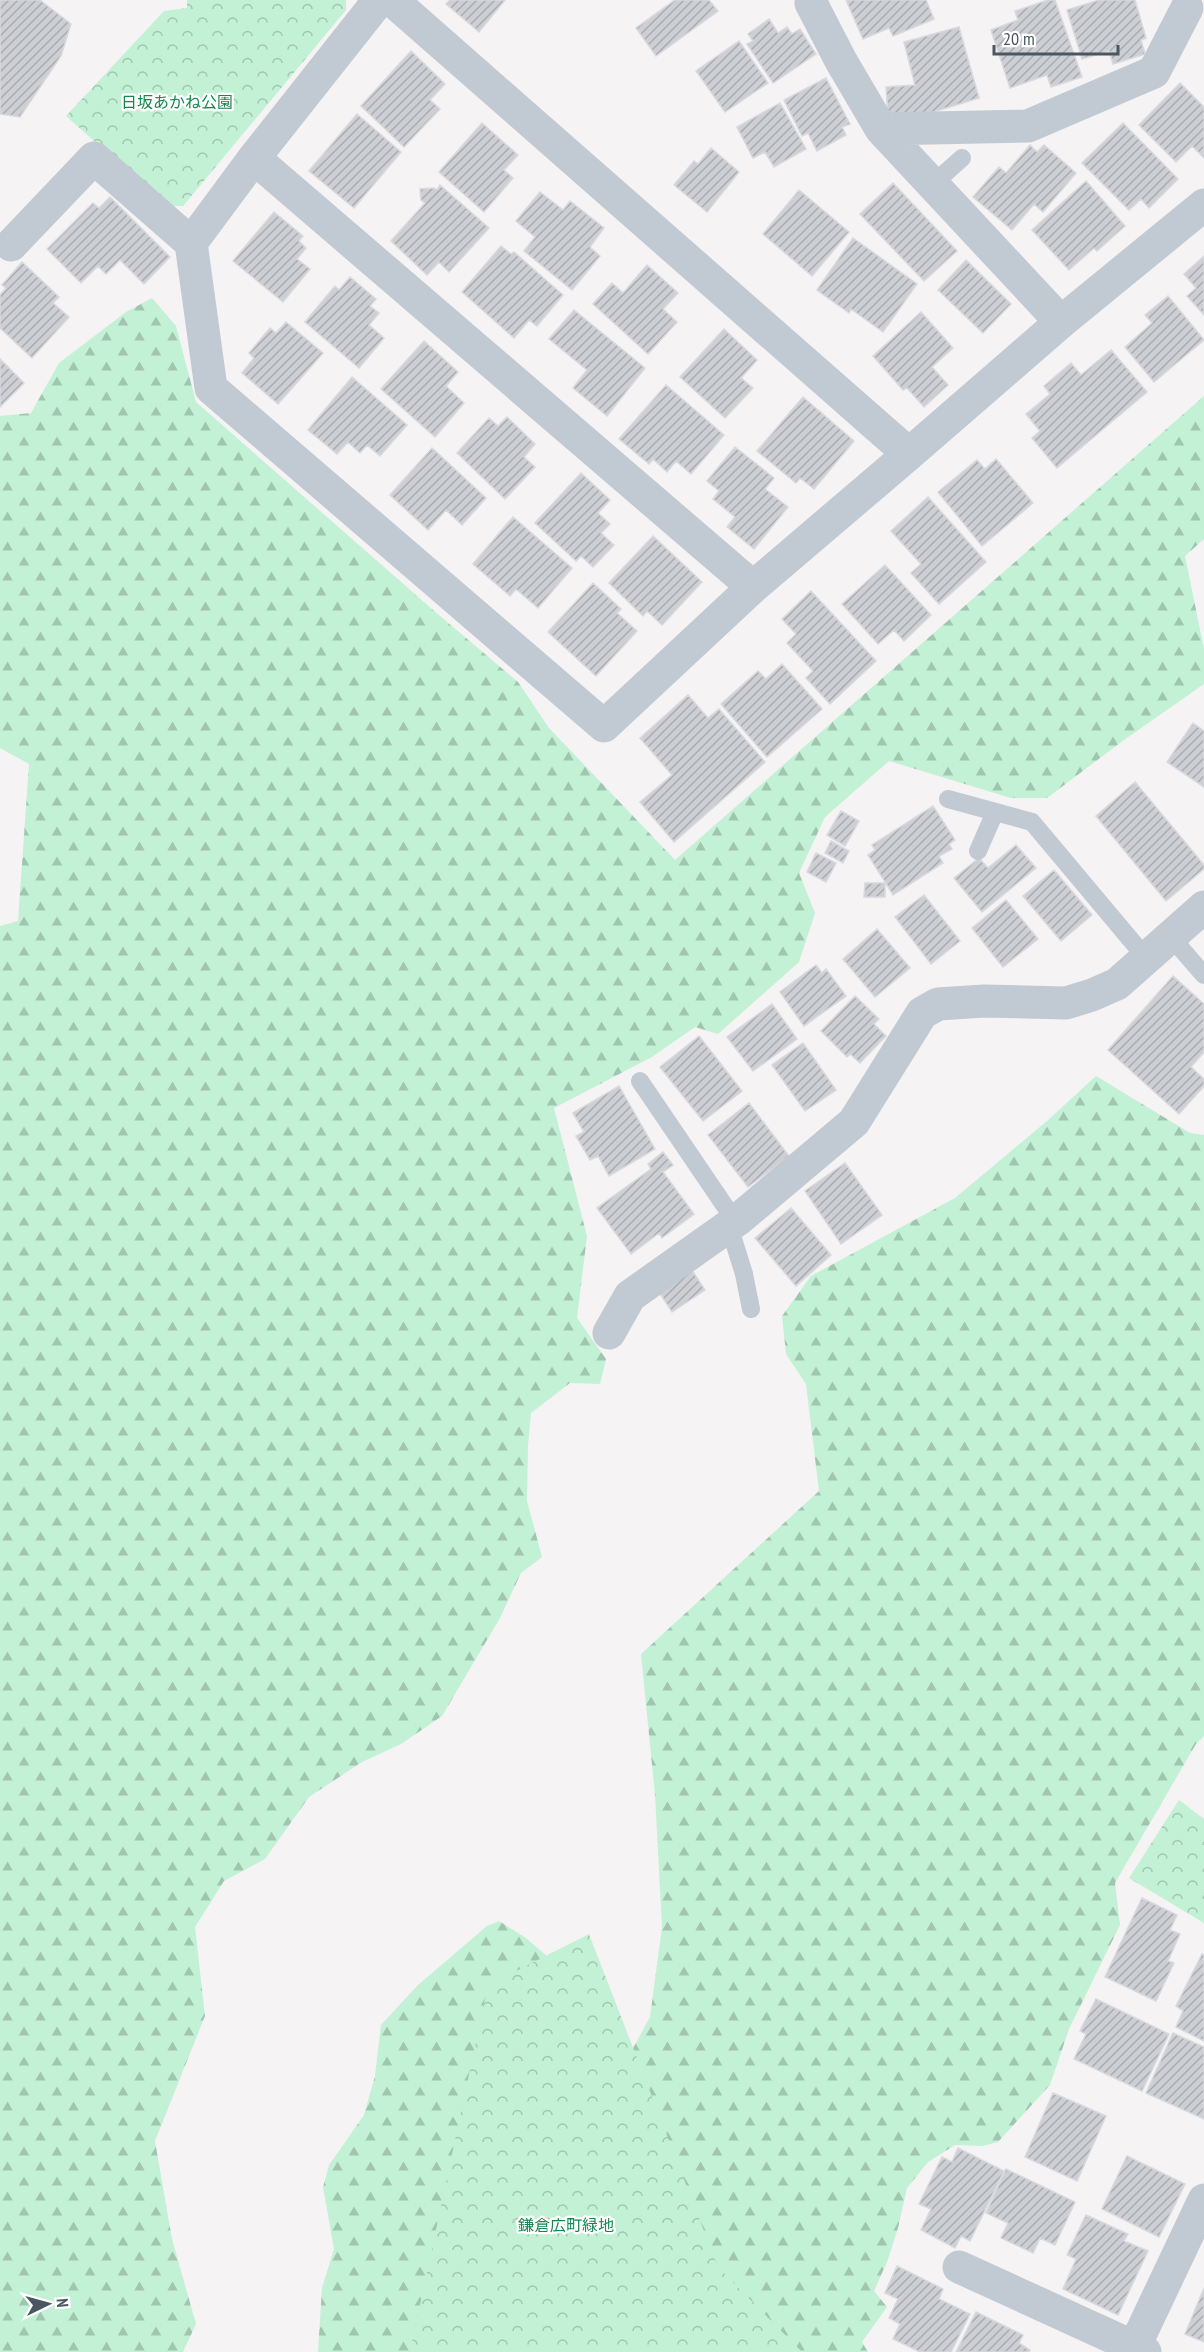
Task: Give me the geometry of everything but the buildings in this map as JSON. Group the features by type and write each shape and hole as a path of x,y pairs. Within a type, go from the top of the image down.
{"street":[{"path":"191,243 254,158 380,0"},
{"path":"393,0 909,454"},
{"path":"811,1 841,61 881,129 1061,322"},
{"path":"881,129 1028,126 1154,72 1187,3"},
{"path":"11,245 94,158 191,243 211,388 604,726 753,586 1061,322 1204,205"},
{"path":"254,158 753,586"},
{"path":"609,1333 630,1296 732,1224 854,1122 922,1013 938,1004 984,1001 1066,1003 1117,984 1204,907"},
{"path":"959,2267 1137,2351 1204,2200"}],"lane":[{"path":"933,184 962,158"},
{"path":"948,799 1032,822 1146,958"},
{"path":"978,851 995,812"},
{"path":"1171,937 1204,975"},
{"path":"640,1081 732,1224 751,1309"}],"green space":[{"name":"日坂あかね公園","path":"187,0 346,0 346,10 183,206 167,206 66,116 164,11 187,8"},
{"path":"152,298 176,326 196,402 518,682 549,728 675,860 1204,396 1204,539 1185,556 1204,649 1204,684 1047,798 1011,798 889,761 825,817 799,873 815,913 799,962 718,1034 695,1027 652,1057 554,1108 587,1236 577,1318 606,1359 600,1384 570,1383 531,1413 527,1501 542,1557 521,1573 500,1618 442,1716 401,1744 362,1762 309,1797 265,1859 224,1881 195,1927 205,2016 155,2141 172,2239 196,2324 183,2352 0,2352 0,926 18,921 29,764 0,748 0,416 31,413 59,363 126,312"},
{"path":"1096,1076 1190,1133 1204,1135 1204,1736 1196,1744 1115,1883 1120,1925 1069,2029 1050,2085 998,2142 983,2146 955,2145 928,2162 907,2188 898,2228 887,2262 874,2291 887,2307 862,2342 868,2352 318,2352 322,2288 334,2249 323,2187 329,2165 364,2115 375,2076 381,2025 418,1985 487,1926 499,1921 526,1938 584,1988 625,2063 650,2017 662,1927 655,1795 641,1654 819,1491 806,1384 786,1354 782,1316 811,1276 955,1198 1047,1121"},
{"path":"1179,1800 1204,1819 1204,1923 1129,1878"},
{"name":"鎌倉広町緑地","path":"589,1934 718,2267 802,2352 410,2352 488,1985"}]}
